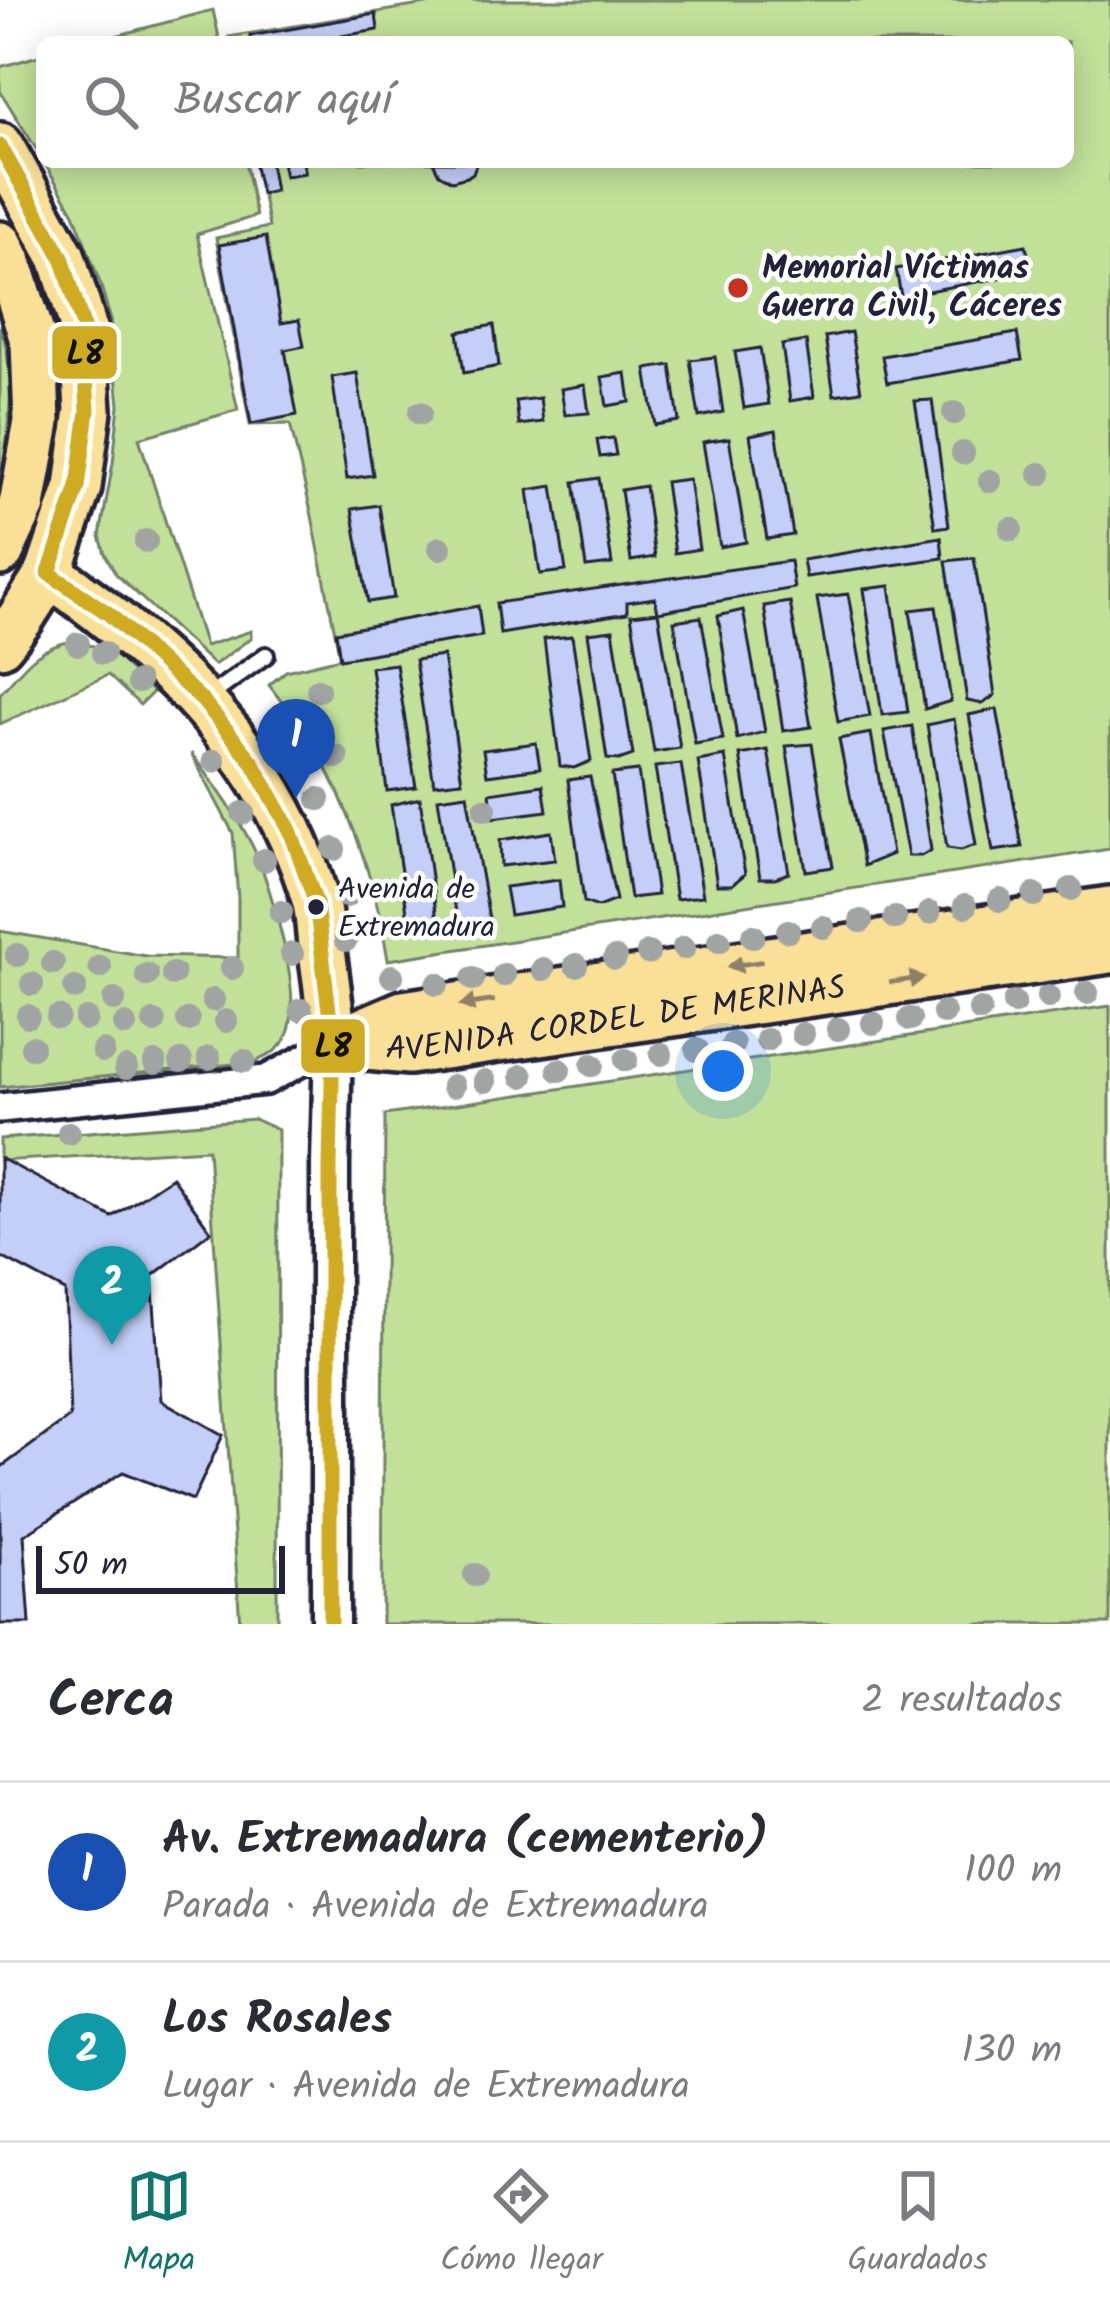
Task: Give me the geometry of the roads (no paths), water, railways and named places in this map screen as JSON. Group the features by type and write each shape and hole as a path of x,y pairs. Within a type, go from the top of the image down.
{"main road":[{"path":"0,146 62,257 83,326 88,410 77,487 49,573 0,644"},
{"path":"0,245 49,389 53,434 33,526 49,573 109,614 203,701 252,761 296,848 316,903 334,1044"},
{"path":"0,552 22,506 37,422 34,343"},
{"path":"0,603 11,588 49,573"},
{"name":"AVENIDA CORDEL DE MERINAS","path":"334,1044 403,1014 1110,910"},
{"name":"AVENIDA CORDEL DE MERINAS","path":"334,1044 409,1051 1110,950"}],"street":[{"path":"0,1108 266,1080 334,1044 330,1624"}],"lane":[{"path":"203,701 266,656"}],"place":[{"name":"Memorial Víctimas Guerra Civil, Cáceres","path":"738,288"},
{"name":"Av. Extremadura (cementerio)","path":"296,798"},
{"name":"Avenida de Extremadura","path":"316,907"},
{"name":"Los Rosales","path":"112,1345"}]}
